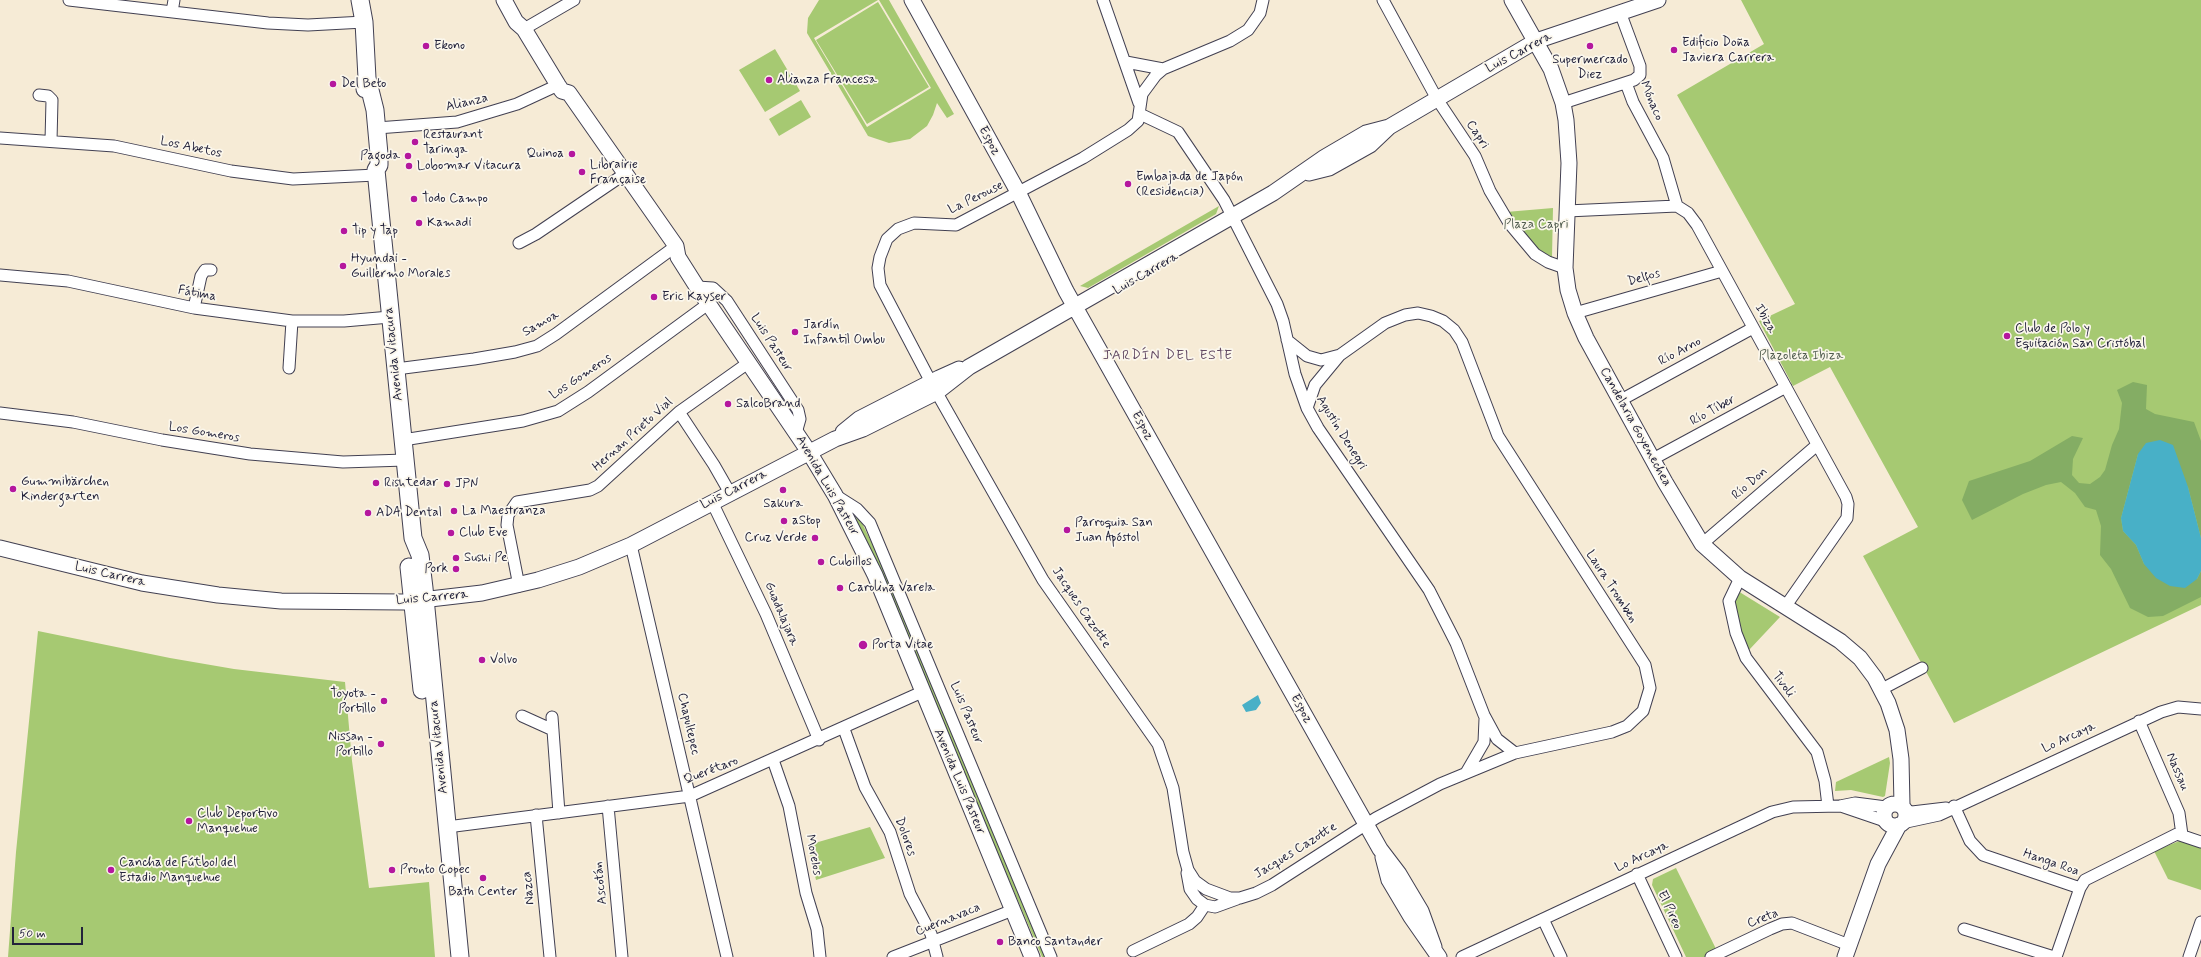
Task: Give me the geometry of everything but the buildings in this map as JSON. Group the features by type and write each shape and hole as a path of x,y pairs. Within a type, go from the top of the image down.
{"main road":[{"name":"Avenida Vitacura","path":"360,0 364,22 367,78 364,100 366,133 369,158 376,172"},
{"name":"Avenida Vitacura","path":"364,22 370,0"},
{"name":"Avenida Vitacura","path":"367,78 374,103 377,128 379,154 376,172 413,538 420,555 419,601 450,957"},
{"name":"Avenida Vitacura","path":"419,601 447,827 460,957"}],"street":[{"path":"69,0 291,25 364,22"},
{"path":"172,12 174,0"},
{"name":"Avenida Luis Pasteur","path":"504,0 516,22 524,29 560,88 562,98 622,176 674,251 708,304 809,452 835,495 875,575 1032,957"},
{"name":"Avenida Luis Pasteur","path":"514,0 522,16 524,29"},
{"path":"524,29 574,0"},
{"name":"Espoz","path":"912,0 1380,849 1389,880 1411,917 1436,952"},
{"path":"1103,0 1140,103 1140,114"},
{"path":"1140,103 1147,86 1163,69 1230,41 1248,30 1260,13 1263,0"},
{"name":"Capri","path":"1383,0 1437,99 1475,156 1500,209 1520,238 1541,258 1565,268"},
{"name":"Candelaria Goyenechea","path":"1512,0 1551,70 1562,103 1568,139 1565,268 1568,290 1575,313 1586,338 1702,544 1740,578 1785,607 1830,633 1850,649 1868,668 1882,689 1897,730 1900,774 1894,815"},
{"name":"Luis Carrera","path":"0,548 135,581 218,595 311,603 419,601 482,593 518,586 579,567 631,545 835,438 863,429 1012,342 1040,334 1082,307 1234,219 1304,174 1329,168 1370,145 1389,127 1536,41 1651,1"},
{"name":"Mónaco","path":"1620,12 1641,71 1637,78 1626,83 1633,102 1663,158 1677,206"},
{"path":"1126,62 1163,69"},
{"path":"1562,103 1626,83"},
{"name":"Alianza","path":"377,128 457,122 517,104 560,88"},
{"path":"39,96 48,96 52,100 51,141"},
{"name":"La Perouse","path":"934,387 880,285 878,268 883,249 893,232 906,225 914,223 956,225 1083,158 1128,130 1138,121 1140,114"},
{"name":"Agustín Denegri","path":"1140,114 1164,124 1183,138 1234,219 1277,304 1295,374 1307,408 1318,428 1429,590 1456,643 1484,715 1497,739 1515,753"},
{"name":"Los Abetos","path":"0,138 114,146 231,171 293,179 376,172"},
{"path":"519,243 536,234 622,176"},
{"path":"1567,211 1677,206"},
{"name":"Ibiza","path":"1677,206 1688,213 1697,225 1846,497 1848,511 1840,528 1785,607"},
{"name":"Samoa","path":"396,369 482,358 537,346 674,251"},
{"path":"194,308 201,276 205,270 210,270"},
{"name":"Delfos","path":"1575,313 1722,271"},
{"name":"Fátima","path":"0,275 68,281 194,308 292,321 344,321 390,317"},
{"name":"Luis Pasteur","path":"697,287 713,288 727,301 798,410 800,416 796,433"},
{"name":"Los Gomeros","path":"403,440 523,421 558,411 588,392 708,304"},
{"name":"Laura Tromben","path":"1307,408 1315,385 1340,355 1385,323 1405,315 1418,314 1431,316 1443,321 1454,330 1462,342 1490,421 1506,451 1645,666 1650,680 1648,700 1639,717 1627,726 1612,732 1515,753 1406,800 1366,824"},
{"path":"289,368 292,321"},
{"name":"Río Arno","path":"1621,400 1754,328"},
{"name":"Laura Tromben","path":"1287,340 1312,359 1327,359 1340,355"},
{"name":"Hernan Prieto Vial","path":"518,586 507,525 511,508 517,502 590,490 598,486 679,412 748,363"},
{"name":"Jacques Cazotte","path":"934,387 1043,580 1158,744 1173,788 1190,889 1197,899 1205,905 1219,907 1256,893 1272,885 1366,824"},
{"name":"Río Tíber","path":"1653,459 1786,387"},
{"path":"679,412 714,464 730,493"},
{"name":"Los Gomeros","path":"0,413 73,422 162,440 250,454 343,462 405,460"},
{"name":"Río Don","path":"1702,544 1817,445"},
{"name":"Luis Pasteur","path":"835,495 857,509 870,523 1051,957"},
{"name":"Guadalajara","path":"712,502 763,607 819,740"},
{"name":"Chapultepec","path":"631,545 727,957"},
{"name":"Tivoli","path":"1740,578 1729,601 1738,639 1746,658 1817,752 1825,781 1828,806"},
{"path":"1882,689 1922,668"},
{"name":"Querétaro","path":"447,827 690,796 844,729 922,692"},
{"name":"Lo Arcaya","path":"1462,957 1772,812 1793,808 1840,806 1855,803 1894,815 1953,807 2139,721 2169,709 2186,707 2201,709"},
{"name":"Agustín Denegri","path":"1466,773 1484,742 1486,728 1484,715"},
{"path":"522,716 553,730"},
{"path":"552,717 559,812"},
{"name":"Nassau","path":"2139,721 2179,813 2182,835"},
{"name":"Dolores","path":"844,729 865,787 890,832 910,894 933,941 937,957"},
{"name":"Morelos","path":"773,760 789,806 807,897 817,929 820,957"},
{"name":"Ascotán","path":"608,806 622,957"},
{"name":"Hanga Roa","path":"1953,807 1970,841 1983,855 2080,888 2085,880 2166,839 2177,834 2182,835"},
{"path":"1847,951 1894,815"},
{"name":"Nazca","path":"536,816 550,957"},
{"path":"2182,835 2201,842"},
{"name":"Jacques Cazotte","path":"1183,852 1188,870 1195,881 1217,895 1230,898 1240,898"},
{"name":"El Pireo","path":"1637,874 1676,957"},
{"path":"1964,929 2055,957 2080,888"},
{"path":"1133,951 1189,924 1197,917 1205,905"},
{"name":"Cuernavaca","path":"893,957 1013,910"},
{"path":"1543,919 1561,957"},
{"path":"2188,957 2201,922"},
{"name":"Creta","path":"1711,957 1770,929 1782,924 1792,923 1847,951"}],"green space":[{"path":"819,0 878,0 814,38 867,127 931,88 879,0 889,0 954,114 947,118 937,103 927,126 910,139 889,143 868,136 807,33 808,18"},
{"name":"Club de Polo y Equitación San Cristóbal","path":"1741,0 2201,0 2201,605 1954,723 1863,556 1918,527 1830,367 1793,386 1759,321 1795,304 1677,95 1764,44"},
{"path":"878,2 929,87 867,124 816,40"},
{"name":"Alianza Francesa","path":"775,49 800,91 765,112 739,70"},
{"path":"801,100 811,117 779,136 769,119"},
{"path":"1219,206 1216,214 1088,288 1080,286"},
{"name":"Plaza Capri","path":"1553,208 1552,257 1537,249 1506,212"},
{"path":"2133,382 2147,385 2146,409 2155,414 2194,422 2201,441 2201,538 2188,487 2138,454 2121,518 2123,531 2136,545 2144,564 2197,579 2201,571 2201,597 2163,616 2148,617 2130,608 2111,569 2100,555 2101,526 2096,510 2085,507 2075,493 2061,482 2046,485 2023,494 1972,520 1962,500 1969,481 2030,461 2072,436 2083,438 2073,459 2072,475 2079,483 2090,484 2100,477 2105,470 2112,445 2119,429 2122,403 2117,390"},
{"path":"854,516 862,523 882,564 1045,957 1042,957"},
{"path":"1733,588 1780,617 1749,650 1735,615"},
{"name":"Club Deportivo Manquehue","path":"38,631 170,658 234,669 345,682 352,761 369,888 429,882 435,957 8,957 16,852"},
{"path":"1889,757 1890,763 1885,796 1883,797 1851,790 1835,791 1836,782"},
{"path":"870,827 885,858 816,880 808,845"},
{"path":"2182,840 2201,847 2201,890 2168,879 2154,851"},
{"path":"1676,868 1720,957 1686,957 1652,885 1653,879"}],"water":[{"path":"2160,440 2173,445 2188,487 2201,538 2201,571 2197,579 2185,588 2170,586 2156,578 2144,564 2136,545 2123,531 2121,518 2138,454 2146,443"},
{"path":"1258,695 1261,703 1256,710 1246,712 1242,705"}],"place":[{"name":"Ekono","path":"426,46"},
{"name":"Supermercado Diez","path":"1590,46"},
{"name":"Edificio Doña Javiera Carrera","path":"1674,50"},
{"name":"Alianza Francesa","path":"769,80"},
{"name":"Del Beto","path":"333,84"},
{"name":"Restaurant Taringa","path":"415,142"},
{"name":"Quinoa","path":"572,154"},
{"name":"Pagoda","path":"408,156"},
{"name":"Lobomar Vitacura","path":"409,166"},
{"name":"Librairie Française","path":"582,172"},
{"name":"Embajada de Japón (Residencia)","path":"1128,184"},
{"name":"Todo Campo","path":"414,199"},
{"name":"Kamadi","path":"419,223"},
{"name":"Tip y Tap","path":"344,231"},
{"name":"Hyundai - Guillermo Morales","path":"343,266"},
{"name":"Eric Kayser","path":"654,297"},
{"name":"Jardín Infantil Ombu","path":"795,332"},
{"name":"Club de Polo y Equitación San Cristóbal","path":"2007,336"},
{"name":"SalcoBrand","path":"728,404"},
{"name":"Rishtedar","path":"376,483"},
{"name":"JPN","path":"447,484"},
{"name":"Gummibärchen Kindergarten","path":"13,489"},
{"name":"Sakura","path":"783,490"},
{"name":"La Maestranza","path":"454,511"},
{"name":"ADA Dental","path":"368,513"},
{"name":"aStop","path":"784,521"},
{"name":"Parroquia San Juan Apóstol","path":"1067,530"},
{"name":"Club Eve","path":"451,533"},
{"name":"Cruz Verde","path":"815,538"},
{"name":"Sushi Pe","path":"456,558"},
{"name":"Cubillos","path":"821,562"},
{"name":"Pork","path":"456,569"},
{"name":"Carolina Varela","path":"840,588"},
{"name":"Porta Vitae","path":"863,645"},
{"name":"Volvo","path":"482,660"},
{"name":"Toyota - Portillo","path":"384,701"},
{"name":"Nissan - Portillo","path":"381,744"},
{"name":"Club Deportivo Manquehue","path":"189,821"},
{"name":"Cancha de Fútbol del Estadio Manquehue","path":"111,870"},
{"name":"Pronto Copec","path":"392,870"},
{"name":"Bath Center","path":"483,878"},
{"name":"Banco Santander","path":"1000,942"}],"district":[{"name":"JARDÍN DEL ESTE","path":"1168,356"}],"park label":[{"name":"Plazoleta Ibiza","path":"1801,356"}]}
